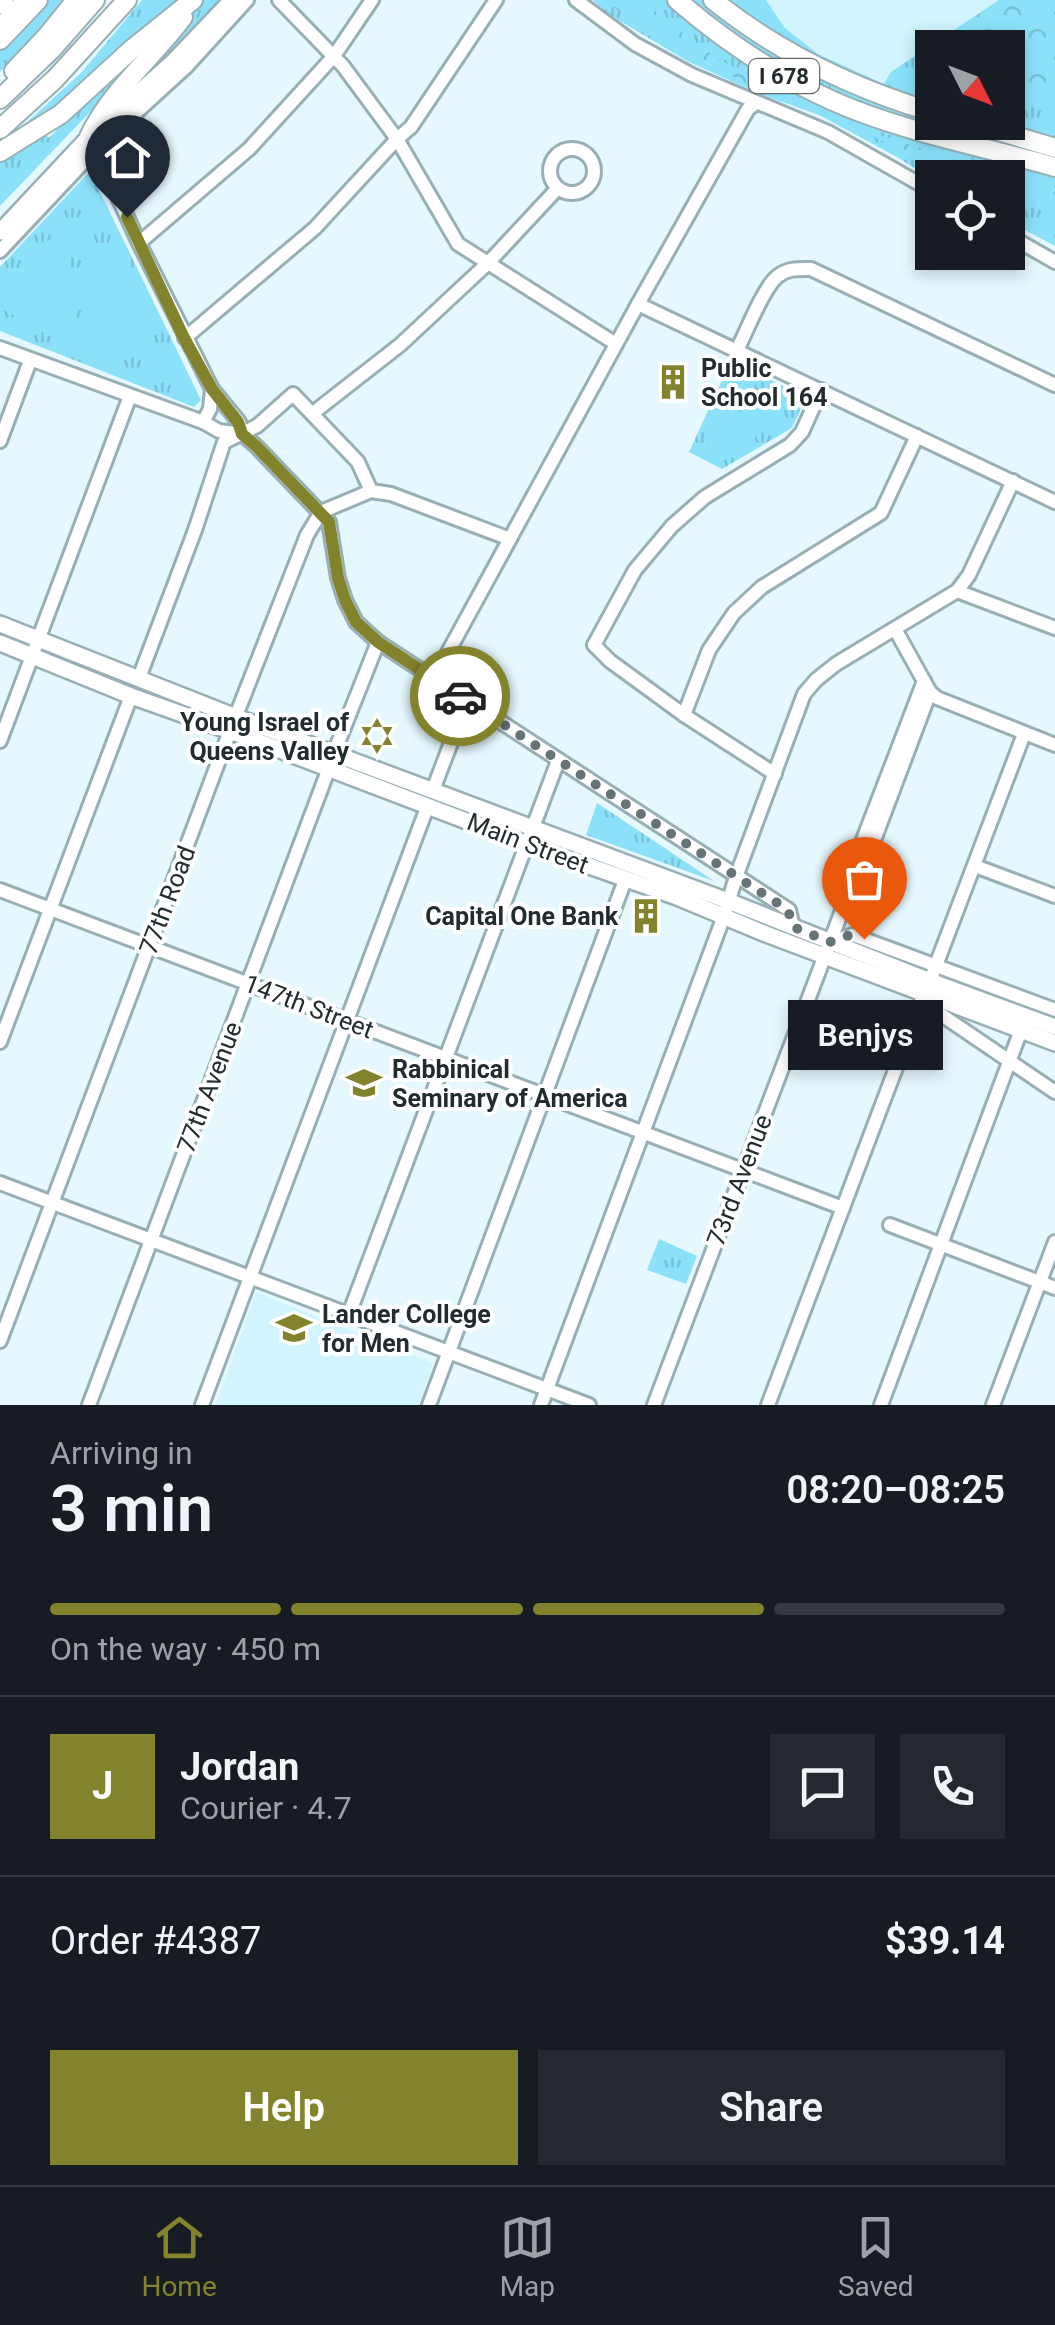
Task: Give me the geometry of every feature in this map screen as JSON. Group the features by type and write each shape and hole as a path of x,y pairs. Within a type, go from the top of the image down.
{"highway":[{"path":"0,40 38,0"},
{"path":"0,84 76,0"},
{"path":"0,98 52,50 95,0"},
{"path":"93,39 119,0"},
{"path":"0,128 42,92 128,0"},
{"path":"0,152 61,114 194,0"},
{"path":"93,143 109,102 170,34 194,0"},
{"name":"I 678","path":"677,0 736,47 806,88 915,129"},
{"name":"I 678","path":"712,0 750,29 821,70 915,106"},
{"path":"732,0 821,70"},
{"path":"1025,139 1055,148"},
{"path":"946,140 1055,178"},
{"name":"I 678","path":"951,140 1055,167"}],"main road":[{"path":"0,26 24,0"},
{"path":"0,232 232,0"},
{"name":"Main Street","path":"0,624 139,678 233,724"},
{"name":"Main Street","path":"0,644 131,696 233,724 431,798 533,828 827,948 1055,1027"},
{"name":"Main Street","path":"431,798 527,844 625,880 793,927 827,948"},
{"name":"Main Street","path":"928,985 1055,1043"}],"street":[{"path":"0,252 93,143 187,66 247,0"},
{"path":"279,0 334,56 397,140 458,244 616,344"},
{"path":"139,243 250,149 334,56 372,0"},
{"path":"184,338 315,228 411,127 496,0"},
{"path":"576,0 635,44 692,75 828,132 915,182"},
{"path":"434,678 638,304 747,111 756,103"},
{"path":"93,143 212,389 238,422 242,434 329,522 338,578 356,622 378,642 788,910 793,927"},
{"path":"313,414 400,345 488,262 558,188"},
{"path":"1025,245 1055,262"},
{"path":"736,350 777,276 794,269 811,269 1055,384"},
{"path":"638,304 1055,502"},
{"path":"0,348 219,431 242,434"},
{"path":"0,441 30,360"},
{"path":"203,422 210,408 212,389"},
{"path":"774,774 610,662 594,644 635,570 663,535 706,496 790,445 802,432 821,390"},
{"path":"139,678 224,442 257,426 293,394 358,462 370,491"},
{"path":"0,741 130,396"},
{"path":"684,715 710,650 734,613 762,588 881,513 917,436"},
{"path":"541,1405 804,694 836,664 957,591 970,575 1012,482"},
{"path":"321,512 370,491 392,494 510,539"},
{"name":"77th Road","path":"0,1341 293,568 321,512"},
{"path":"957,591 1055,628"},
{"path":"894,629 938,698 1055,746"},
{"name":"77th Avenue","path":"89,1405 378,642"},
{"name":"73rd Avenue","path":"654,1405 846,900 846,884 927,686"},
{"path":"0,1042 131,696"},
{"path":"202,1405 467,701"},
{"path":"768,1405 1024,734"},
{"path":"349,1314 558,761"},
{"path":"975,866 1055,896"},
{"path":"428,1405 625,880"},
{"name":"147th Street","path":"0,890 843,1208"},
{"name":"Main Street","path":"827,948 853,934 928,985 1055,1010"},
{"path":"928,985 1010,1062 1055,1092"},
{"path":"881,1405 1021,1030"},
{"path":"0,1184 589,1405"},
{"path":"890,1225 1055,1288"},
{"path":"993,1405 1055,1242"}],"shaded area":[{"path":"766,0 1000,0 955,30 915,30 915,56 891,72 885,84 818,54 785,28"},
{"name":"Lander College for Men","path":"256,1292 433,1363 418,1405 216,1405"}],"green space":[{"path":"43,0 66,0 0,72 0,46"},
{"path":"142,0 188,0 113,88 0,206 0,159 45,133 49,138 77,108 71,100 13,135 81,73"},
{"path":"200,0 223,0 153,69 148,65 191,17"},
{"path":"593,0 766,0 785,28 818,54 884,84 891,72 915,56 915,140 1025,140 1025,30 954,30 999,0 1055,0 1055,246 1025,230 1025,160 915,160 915,168 819,115 689,62 608,14"},
{"path":"605,0 641,0 706,51 784,93 784,98 654,39"},
{"path":"1015,0 1055,0 1055,96 1025,87 1025,30 971,30"},
{"path":"864,133 958,160 915,161 894,146"},
{"path":"90,171 201,400 194,407 0,331 0,267"},
{"path":"1025,179 1055,190 1055,201 1047,192 1025,187"},
{"path":"48,240 68,263 79,292 76,312 59,341 0,308 0,301"},
{"path":"127,258 159,328 97,352 84,332 86,297 105,271"},
{"path":"731,361 806,397 792,428 722,469 689,452"},
{"path":"721,403 766,423 753,439 739,447 723,447 703,440"},
{"path":"597,803 714,881 586,835"},
{"path":"659,1239 697,1256 686,1284 647,1270"}],"way so far":[{"path":"460,696 788,910 793,927 830,942 853,934 864,939"}],"place":[{"name":"Public School 164","path":"673,382"},
{"name":"Young Israel of Queens Valley","path":"377,736"},
{"name":"Capital One Bank","path":"646,916"},
{"name":"Benjys","path":"864,939"},
{"name":"Rabbinical Seminary of America","path":"364,1083"},
{"name":"Lander College for Men","path":"294,1328"}],"route":[{"path":"127,217 212,389 238,422 242,434 329,522 338,578 356,622 378,642 460,696"}]}
